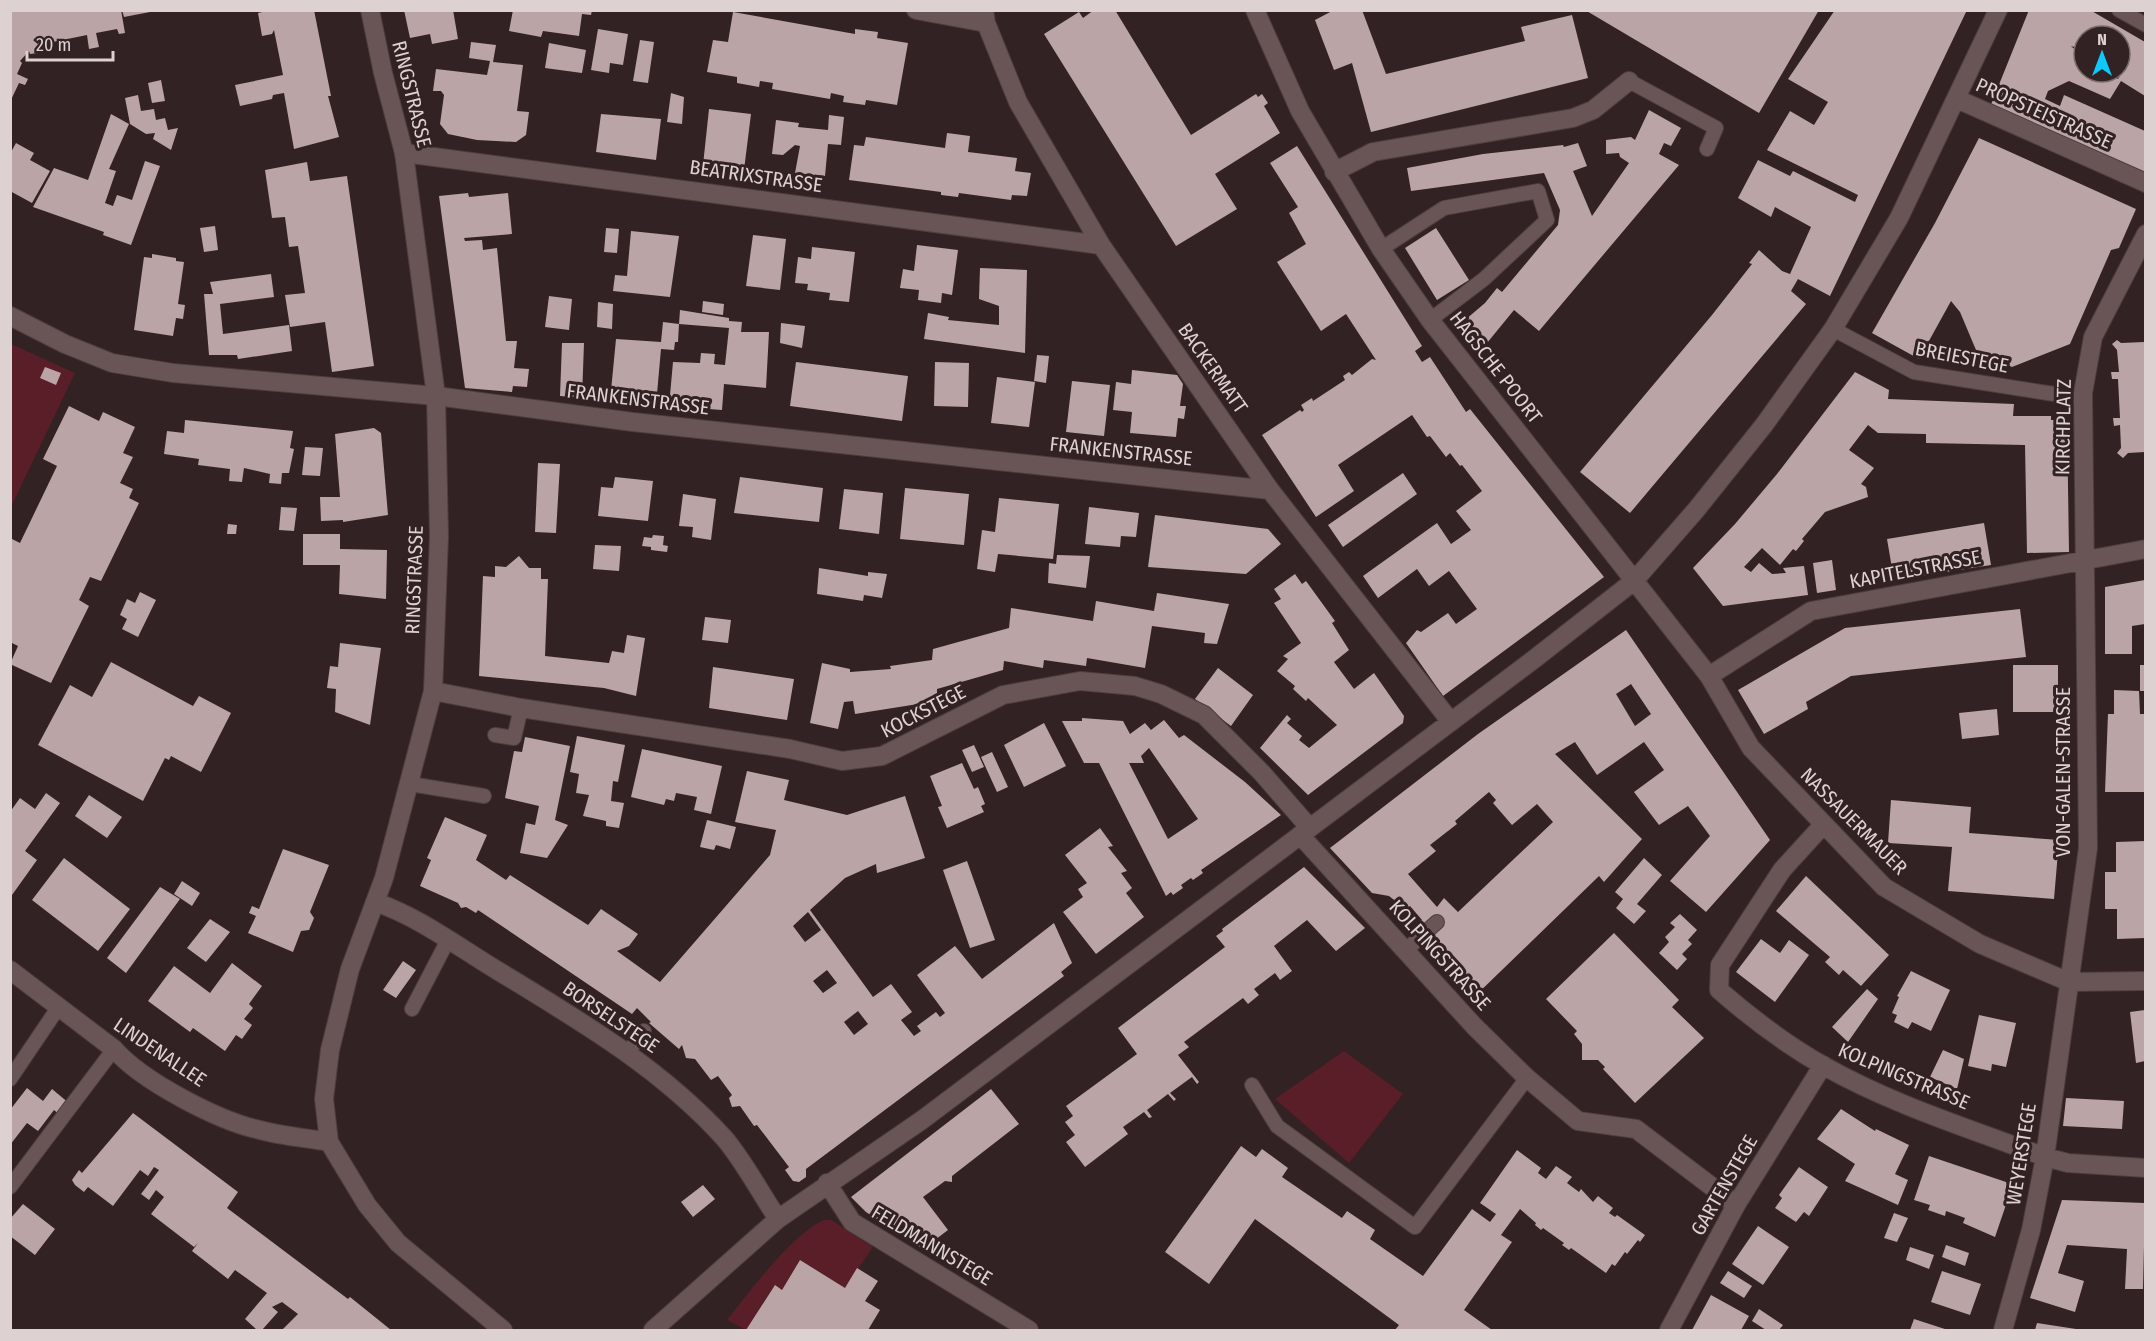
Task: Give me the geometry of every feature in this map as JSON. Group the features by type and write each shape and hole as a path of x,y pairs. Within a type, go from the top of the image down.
{"street":[{"name":"RINGSTRASSE","path":"329,1142 324,1099 330,1050 350,969 384,879 433,691 439,536 436,396 404,153 383,74 370,10"},
{"path":"916,10 985,17"},
{"name":"HAGSCHE POORT","path":"1255,10 1300,111 1381,249 1430,320 1708,676"},
{"path":"653,1330 778,1220 827,1183 922,1120 1451,722 1634,581 1696,510 1764,425 1833,329 1899,218 1998,10"},
{"name":"BACKERMATT","path":"985,17 1018,102 1101,245 1270,490 1451,722"},
{"path":"1334,172 1373,152 1573,118 1593,110 1629,81"},
{"name":"PROPSTEISTRASSE","path":"1957,99 2145,183"},
{"name":"BEATRIXSTRASSE","path":"404,153 1101,245"},
{"name":"KIRCHPLATZ","path":"2085,562 2083,393 2093,337 2145,234"},
{"name":"FRANKENSTRASSE","path":"10,316 65,344 112,363 173,373 436,396 633,422 1270,490"},
{"name":"KAPITELSTRASSE","path":"1708,676 1811,611 2085,562 2128,550 2145,549"},
{"name":"VON-GALEN-STRASSE","path":"2069,981 2088,848 2085,562"},
{"name":"NASSAUERMAUER","path":"1708,676 1751,748 1884,887 1980,944 2069,981 2145,981"},
{"name":"KOCKSTEGE","path":"433,691 521,708 790,749 842,761 882,756 1003,695 1080,681 1135,686 1161,694 1204,715 1262,773 1304,831"},
{"name":"KOLPINGSTRASSE","path":"1823,825 1782,870 1720,965 1719,990 1748,1015 1823,1065 1894,1100 2045,1158 2068,1163 2145,1168"},
{"name":"KOLPINGSTRASSE","path":"1304,831 1474,1026 1527,1078 1578,1121 1636,1129 1736,1205"},
{"name":"BORSELSTEGE","path":"375,902 390,907 448,940 601,1034 670,1084 726,1140 778,1220"},
{"name":"LINDENALLEE","path":"10,970 114,1049 122,1058 173,1093 233,1122 259,1130 329,1142"},
{"name":"WEYERSTEGE","path":"2003,1330 2031,1230 2045,1158 2069,981"},
{"name":"GARTENSTEGE","path":"1669,1330 1736,1205 1823,1065"},
{"path":"329,1142 366,1205 398,1243 503,1330"},
{"name":"FELDMANNSTEGE","path":"827,1183 852,1222 1029,1330"}],"lane":[{"path":"2119,10 2145,25"},
{"path":"1629,81 1716,128 1707,149"},
{"path":"1381,249 1444,208 1538,191 1547,220 1484,279 1430,320"},
{"name":"BREIESTEGE","path":"1833,329 1914,372 2054,394"},
{"path":"495,735 514,738 521,708"},
{"path":"410,784 484,796"},
{"path":"1406,950 1437,922"},
{"path":"412,1009 448,940"},
{"path":"10,1079 58,1008"},
{"path":"627,1053 644,1031"},
{"path":"10,1187 114,1049"},
{"path":"1252,1084 1277,1126 1415,1227 1527,1078"}],"shaded area":[{"path":"11,344 75,373 11,507"},
{"path":"1344,1051 1403,1094 1349,1163 1275,1099"},
{"path":"824,1220 831,1220 873,1247 845,1288 800,1260 782,1290 774,1286 746,1330 727,1320 785,1250"}],"building":[{"path":"10,10 121,10 125,33 119,34 117,29 96,33 99,47 89,49 87,35 43,44 45,52 30,54 29,51 20,61 22,63 17,74 28,79 25,85 19,83 10,102"},
{"path":"122,10 149,10 150,12 124,17"},
{"path":"271,10 314,10 331,96 328,96 339,137 294,149 284,93 273,95 272,99 240,106 235,85 283,75 274,30 272,34 262,36 258,13"},
{"path":"404,10 453,10 458,39 432,44 430,34 410,38"},
{"path":"513,10 592,10 591,15 582,14 579,36 543,31 541,37 509,31"},
{"path":"1094,10 1115,10 1191,135 1256,94 1258,97 1262,94 1268,103 1264,106 1280,133 1215,174 1237,209 1176,246 1044,34 1079,12 1083,18"},
{"path":"1334,10 1362,10 1386,74 1525,41 1521,27 1572,15 1588,78 1371,132 1352,63 1334,70 1315,20"},
{"path":"1585,10 1819,10 1759,113"},
{"path":"1835,10 1967,10 1830,296 1798,279 1791,291 1806,304 1630,513 1580,472 1712,315 1752,264 1749,263 1759,250 1782,271 1790,274 1811,227 1775,207 1771,217 1738,198 1758,160 1790,176 1793,171 1855,202 1858,195 1767,150 1790,111 1814,125 1828,102 1788,79"},
{"path":"2029,10 2090,10 2114,24 2072,24 2072,82 2069,81 2048,91 2045,99 2060,106 2064,95 2145,131 2145,173 1990,107"},
{"path":"733,12 855,34 855,29 878,32 877,38 908,43 897,105 866,100 865,105 843,102 844,96 831,93 830,99 772,89 773,83 760,81 759,87 737,83 737,77 707,72 713,40 728,42"},
{"path":"598,29 628,34 623,65 610,63 609,73 591,70"},
{"path":"2132,34 2145,42 2145,96 2126,84 2132,84"},
{"path":"640,40 654,42 648,83 633,81"},
{"path":"471,42 496,45 493,62 523,65 517,111 529,112 526,135 516,142 477,140 448,134 440,124 444,95 441,91 433,91 436,69 487,75 490,61 469,58"},
{"path":"549,43 586,50 582,73 545,68"},
{"path":"161,80 165,101 152,103 148,83"},
{"path":"2076,84 2119,84 2110,99"},
{"path":"671,93 684,97 682,124 667,122"},
{"path":"138,95 141,111 154,109 156,120 165,118 168,130 178,128 171,150 153,139 155,133 146,134 130,124 125,98"},
{"path":"709,109 751,114 744,170 703,165"},
{"path":"1649,110 1681,128 1671,146 1664,143 1659,154 1679,165 1539,331 1514,310 1478,354 1458,326 1485,303 1497,288 1502,292 1558,225 1560,210 1544,173 1411,191 1407,168 1483,154 1563,145 1564,147 1578,143 1587,166 1573,171 1592,216 1629,163 1620,157 1619,153 1606,154 1606,140 1631,137 1635,140"},
{"path":"111,114 129,124 109,169 116,171 105,203 113,206 117,195 132,200 145,161 160,166 131,245 103,235 104,232 33,207 54,168 88,180"},
{"path":"601,114 661,119 656,160 596,152"},
{"path":"829,115 844,117 841,145 828,144 825,176 795,173 800,146 795,145 783,155 772,154 776,120 799,123 798,127 828,130"},
{"path":"947,133 970,136 968,152 1017,158 1015,171 1031,173 1027,196 1012,195 1011,200 959,193 958,197 941,195 941,192 849,180 854,145 864,146 866,137 945,148"},
{"path":"1979,138 2136,209 2119,248 2111,250 2070,344 2012,367 1976,350 1960,312 1951,301 1919,359 1872,333 1935,223"},
{"path":"16,143 34,153 30,160 50,171 32,203 10,191 10,154"},
{"path":"1297,146 1422,346 1415,351 1422,362 1430,357 1466,412 1470,409 1604,577 1443,696 1406,643 1417,630 1421,632 1448,613 1456,624 1477,609 1449,571 1429,586 1417,569 1378,598 1363,576 1437,523 1451,544 1471,530 1456,511 1482,491 1450,453 1446,457 1430,436 1427,437 1412,415 1338,465 1354,491 1316,517 1262,435 1300,410 1302,412 1304,410 1301,405 1312,398 1313,401 1345,380 1343,376 1349,372 1352,375 1372,359 1376,360 1346,314 1321,331 1277,262 1306,244 1289,213 1298,207 1270,163"},
{"path":"307,162 310,181 347,176 374,366 332,372 325,322 290,327 285,295 305,293 298,246 289,247 285,217 272,218 265,170"},
{"path":"468,193 469,197 508,193 512,234 464,238 465,241 482,240 483,250 497,248 506,341 517,341 514,368 529,369 527,387 513,386 512,392 465,388 439,196"},
{"path":"215,226 218,250 204,252 200,228"},
{"path":"606,228 619,229 617,253 604,252"},
{"path":"1436,228 1469,280 1437,300 1405,248"},
{"path":"631,231 679,236 670,297 613,291 615,275 627,276"},
{"path":"753,235 786,239 780,290 746,286"},
{"path":"917,245 958,250 952,295 942,293 941,303 918,300 919,290 900,288 903,269 914,271"},
{"path":"812,247 855,252 849,302 829,300 830,293 807,290 808,284 795,283 798,257 811,259"},
{"path":"152,254 176,258 176,261 184,262 178,304 185,305 183,319 176,318 173,336 134,330 144,257 152,258"},
{"path":"980,268 1027,270 1025,353 924,339 928,313 949,317 948,320 999,325 999,306 979,299"},
{"path":"271,274 274,297 220,304 223,334 289,325 292,351 238,359 237,355 209,355 204,294 213,294 210,282"},
{"path":"549,296 572,299 569,330 545,327"},
{"path":"703,301 724,304 723,315 702,312"},
{"path":"598,302 613,304 612,329 597,327"},
{"path":"680,310 742,322 741,332 769,332 766,388 724,384 722,410 669,406 673,362 700,363 701,353 715,354 714,364 725,365 729,328 679,324"},
{"path":"663,322 679,324 678,342 675,342 674,350 661,349 656,405 610,401 616,339 661,342"},
{"path":"781,323 805,326 802,348 780,343"},
{"path":"2117,340 2121,343 2144,342 2145,340 2145,452 2128,453 2123,458 2117,453 2121,448 2120,425 2114,426 2113,418 2120,418 2118,379 2112,379 2111,372 2119,372 2117,350 2112,344"},
{"path":"562,343 584,343 582,398 560,396"},
{"path":"1037,355 1049,356 1046,383 1034,381"},
{"path":"796,362 908,376 902,421 790,406"},
{"path":"935,362 969,363 968,407 934,406"},
{"path":"45,367 61,373 56,385 40,378"},
{"path":"1132,370 1177,375 1183,384 1180,406 1186,406 1184,419 1178,418 1176,437 1130,433 1132,412 1113,410 1116,382 1131,384"},
{"path":"1855,372 1889,390 1888,399 2014,404 2013,416 2051,416 2051,420 2067,420 2069,552 2027,553 2025,445 1926,443 1926,434 1878,433 1868,425 1849,450 1874,468 1861,484 1866,487 1868,497 1825,512 1802,539 1804,541 1796,551 1793,549 1780,565 1762,548 1744,567 1751,572 1759,563 1772,574 1786,573 1783,568 1804,566 1808,595 1723,606 1693,568 1735,524 1777,474"},
{"path":"997,377 1035,382 1029,427 991,423"},
{"path":"1072,381 1110,385 1104,436 1066,432"},
{"path":"69,406 99,421 103,412 135,427 123,453 133,457 120,483 133,489 129,498 139,503 101,581 90,577 79,600 89,606 51,683 10,664 18,646 10,642 10,538 20,543 57,466 43,459"},
{"path":"185,420 293,431 290,448 294,449 289,473 282,473 281,484 269,483 270,474 244,468 242,482 229,481 230,469 198,465 199,459 164,454 167,431 184,433"},
{"path":"374,428 381,433 388,515 343,522 343,520 321,521 320,497 340,497 335,434"},
{"path":"305,447 323,448 320,476 302,475"},
{"path":"538,463 560,464 556,533 535,532"},
{"path":"1403,473 1417,494 1343,547 1328,525"},
{"path":"615,477 653,481 648,521 598,516 601,487 613,488"},
{"path":"740,477 823,488 819,522 734,513"},
{"path":"905,488 969,494 964,545 900,539"},
{"path":"844,489 883,493 879,534 839,529"},
{"path":"683,494 716,499 711,540 692,537 693,527 679,526"},
{"path":"999,498 1059,504 1053,559 998,554 995,572 977,569 982,530 995,532"},
{"path":"281,507 297,508 294,531 279,530"},
{"path":"1089,507 1139,513 1136,537 1121,536 1120,547 1085,544"},
{"path":"1155,515 1268,529 1281,544 1246,574 1148,567"},
{"path":"1984,523 1991,565 1894,580 1887,539"},
{"path":"228,524 237,525 236,534 227,534"},
{"path":"303,534 340,534 340,549 387,550 386,599 339,594 340,565 303,565"},
{"path":"653,535 664,536 663,545 668,546 667,552 642,546 644,537 652,538"},
{"path":"595,545 621,546 619,571 593,569"},
{"path":"1057,555 1090,556 1086,588 1048,583 1049,563 1056,564"},
{"path":"519,556 529,568 541,568 541,579 548,579 545,656 609,663 612,651 624,653 627,635 645,638 636,696 604,688 479,676 483,576 495,577 495,566 506,567"},
{"path":"1832,560 1836,590 1817,593 1813,563"},
{"path":"819,568 868,576 868,572 887,574 882,598 864,595 863,601 817,594"},
{"path":"1295,574 1302,584 1306,581 1335,621 1332,623 1349,650 1334,662 1354,689 1374,673 1404,716 1403,723 1308,795 1260,748 1287,715 1291,719 1287,723 1302,736 1299,740 1309,748 1337,725 1308,698 1306,701 1293,689 1295,686 1277,671 1288,659 1283,656 1301,643 1274,603 1281,599 1274,589"},
{"path":"2145,580 2145,624 2132,626 2132,654 2105,654 2105,587"},
{"path":"140,592 156,600 138,637 122,629 127,619 120,615 127,599 135,603"},
{"path":"1157,593 1229,604 1217,644 1204,643 1205,633 1152,626 1145,668 1087,658 1086,666 1044,660 1043,668 1004,661 1003,670 937,689 937,701 855,714 853,701 844,702 838,729 810,723 822,663 850,669 850,672 891,669 890,666 932,660 933,649 1009,628 1011,608 1093,621 1096,601 1154,611"},
{"path":"2020,609 2026,657 1851,676 1806,702 1808,709 1764,734 1738,690 1845,628"},
{"path":"705,617 731,620 728,643 702,640"},
{"path":"1626,630 1770,840 1706,912 1670,881 1710,836 1688,806 1659,825 1634,792 1664,770 1644,742 1597,775 1575,742 1555,754 1642,839 1604,882 1599,876 1472,999 1409,932 1422,920 1410,906 1406,909 1389,896 1372,893 1330,848 1478,734","holes":["1631,684 1651,714 1635,726 1616,694","1489,792 1496,800 1493,803 1512,825 1537,804 1553,822 1458,912 1444,898 1437,907 1408,874 1436,851 1430,845 1457,824 1455,821"]},
{"path":"340,643 381,648 370,725 335,712 336,689 327,688 330,666 338,667"},
{"path":"111,662 193,706 199,696 231,713 201,772 171,756 169,760 165,758 143,801 38,745 70,685 92,697"},
{"path":"2013,665 2058,665 2058,712 2013,712"},
{"path":"2140,665 2145,665 2145,691 2140,691"},
{"path":"713,667 794,679 787,720 709,708"},
{"path":"1218,668 1253,695 1231,726 1195,699"},
{"path":"2114,690 2139,691 2140,714 2145,714 2145,792 2105,792 2108,714 2114,714"},
{"path":"1997,709 1999,735 1962,739 1959,713"},
{"path":"1082,718 1123,721 1130,734 1145,723 1151,730 1164,720 1179,738 1184,735 1245,782 1281,815 1201,870 1203,873 1181,885 1183,888 1173,895 1171,892 1166,896 1099,763 1084,763 1062,721 1082,721","holes":["1149,748 1198,819 1168,839 1129,763 1144,763 1141,756"]},
{"path":"1044,723 1066,766 1024,787 1004,745"},
{"path":"577,736 625,745 618,782 613,781 611,801 624,803 619,828 606,826 606,821 583,816 589,795 576,793 579,774 570,772"},
{"path":"525,737 570,746 555,820 568,825 547,858 520,853 526,823 535,825 539,806 505,798 514,751 522,752"},
{"path":"974,745 984,767 972,772 962,750"},
{"path":"642,749 722,766 711,814 694,810 697,797 676,793 674,801 666,799 664,805 631,797"},
{"path":"992,752 1008,787 997,792 981,757"},
{"path":"962,763 974,789 978,787 985,804 981,806 984,812 947,828 938,807 942,806 930,776"},
{"path":"747,771 789,780 784,800 847,815 905,796 925,858 877,873 876,864 845,878 810,910 873,997 891,984 912,1012 901,1020 914,1036 921,1031 917,1026 936,1012 940,1017 945,1013 917,975 955,946 982,979 1054,923 1072,963 1061,972 1064,976 806,1169 806,1177 799,1182 793,1181 785,1170 789,1167 757,1125 754,1126 740,1106 732,1107 729,1098 732,1095 718,1076 711,1080 695,1059 686,1058 682,1045 679,1049 649,1023 651,1022 637,1008 632,1014 478,910 476,913 466,907 461,908 458,903 420,886 431,860 427,858 445,817 487,835 476,860 506,880 510,875 588,925 601,909 638,934 629,946 617,951 660,982 770,855 776,830 735,822","holes":["808,912 821,930 805,942 793,926","827,970 837,983 823,993 813,981","858,1011 868,1024 854,1035 844,1022"]},
{"path":"46,793 60,803 25,851 37,860 12,895 10,812 20,798 35,809"},
{"path":"89,795 122,817 107,838 75,816"},
{"path":"1891,800 1971,807 1969,833 2059,840 2054,899 1948,891 1952,847 1888,843"},
{"path":"707,820 736,827 730,849 716,845 714,850 700,847"},
{"path":"1100,828 1113,846 1108,847 1127,871 1121,873 1132,888 1126,893 1144,917 1096,954 1063,912 1083,897 1078,889 1087,883 1065,855"},
{"path":"2145,841 2145,938 2117,939 2117,909 2105,909 2105,872 2116,872 2116,842"},
{"path":"283,849 329,865 310,912 314,918 309,930 301,931 293,952 248,933 256,916 249,913 252,906 259,909"},
{"path":"64,858 130,909 98,951 32,900"},
{"path":"1644,858 1662,875 1637,904 1646,911 1634,924 1616,908 1623,899 1615,892"},
{"path":"967,861 995,940 970,948 943,870"},
{"path":"1304,867 1365,928 1336,951 1307,920 1274,946 1292,971 1280,980 1275,973 1254,989 1259,995 1248,1004 1243,998 1184,1042 1189,1047 1178,1055 1199,1082 1197,1084 1192,1077 1170,1093 1176,1099 1174,1101 1168,1094 1147,1110 1152,1117 1149,1118 1144,1112 1123,1127 1128,1134 1085,1167 1066,1142 1075,1135 1065,1122 1073,1116 1066,1106 1137,1054 1118,1028 1225,947 1216,936 1223,931 1222,929"},
{"path":"1806,876 1889,955 1861,986 1843,970 1839,975 1825,962 1830,957 1776,911"},
{"path":"182,881 200,893 192,906 174,894"},
{"path":"160,887 180,899 126,973 107,958"},
{"path":"1680,914 1697,930 1688,940 1692,944 1682,954 1687,959 1677,970 1659,953 1669,942 1665,937 1675,927 1670,923"},
{"path":"210,919 230,932 206,962 187,948"},
{"path":"1614,933 1679,1000 1672,1007 1704,1038 1635,1103 1603,1069 1605,1067 1598,1060 1582,1060 1582,1044 1574,1034 1577,1031 1546,999"},
{"path":"1761,939 1780,953 1789,940 1809,955 1775,1002 1736,972"},
{"path":"403,961 416,970 396,998 383,990"},
{"path":"232,963 262,986 249,1004 253,1008 244,1019 252,1025 242,1039 236,1035 225,1051 193,1028 190,1032 148,1001 174,966 210,993"},
{"path":"1911,971 1950,990 1931,1031 1912,1022 1908,1029 1894,1022 1897,1015 1892,1013 1899,997 1897,996"},
{"path":"1867,989 1878,999 1848,1042 1832,1027"},
{"path":"2145,1010 2145,1061 2136,1063 2130,1012"},
{"path":"1979,1015 2016,1023 2006,1067 1992,1064 1991,1071 1968,1066"},
{"path":"1943,1050 1964,1059 1957,1089 1930,1077"},
{"path":"27,1088 43,1101 52,1089 70,1104 61,1116 54,1110 38,1131 27,1123 10,1145 10,1110"},
{"path":"991,1089 1019,1124 952,1176 952,1182 945,1181 923,1197 948,1230 923,1249 866,1212 851,1197"},
{"path":"2066,1098 2124,1101 2122,1129 2063,1126"},
{"path":"1841,1109 1875,1131 1876,1129 1909,1145 1895,1174 1908,1180 1898,1205 1845,1181 1855,1164 1817,1139"},
{"path":"133,1113 238,1192 227,1208 348,1299 350,1297 391,1330 282,1330 298,1314 282,1302 272,1307 278,1312 262,1330 257,1330 245,1319 267,1293 235,1270 228,1279 192,1251 198,1243 194,1247 151,1214 164,1197 156,1190 149,1200 141,1194 159,1170 154,1167 148,1176 140,1170 113,1206 88,1187 84,1192 75,1185 72,1180 79,1170 82,1173"},
{"path":"1241,1146 1256,1157 1262,1149 1288,1168 1282,1177 1342,1218 1347,1211 1375,1230 1370,1239 1423,1276 1472,1209 1490,1222 1496,1214 1480,1203 1517,1150 1541,1168 1538,1173 1546,1179 1556,1166 1572,1177 1567,1183 1579,1192 1581,1189 1593,1202 1598,1196 1613,1208 1609,1213 1615,1217 1617,1215 1645,1235 1627,1254 1625,1252 1615,1266 1612,1264 1606,1273 1571,1248 1569,1250 1562,1245 1564,1243 1543,1228 1541,1230 1520,1209 1501,1235 1512,1242 1464,1310 1492,1330 1395,1330 1399,1325 1255,1219 1209,1284 1165,1252"},
{"path":"1929,1156 2006,1182 2010,1193 1995,1237 1963,1223 1965,1218 1946,1211 1945,1216 1928,1210 1930,1205 1914,1200"},
{"path":"1799,1167 1828,1187 1809,1216 1804,1212 1796,1222 1775,1208 1782,1198 1779,1195"},
{"path":"703,1185 715,1199 693,1217 681,1202"},
{"path":"2062,1200 2145,1203 2143,1289 2125,1289 2127,1249 2067,1245 2058,1273 2084,1281 2075,1312 2030,1298"},
{"path":"23,1204 55,1229 35,1255 10,1236 10,1219"},
{"path":"1894,1213 1908,1218 1897,1242 1884,1238"},
{"path":"1758,1226 1789,1247 1763,1285 1732,1264"},
{"path":"1946,1245 1969,1253 1965,1266 1942,1257"},
{"path":"1910,1247 1934,1255 1929,1269 1906,1260"},
{"path":"800,1260 845,1288 857,1268 878,1281 865,1301 880,1310 868,1330 746,1330 775,1285 782,1290"},
{"path":"1728,1271 1752,1286 1744,1298 1720,1283"},
{"path":"1942,1271 1981,1284 1970,1315 1931,1302"},
{"path":"1711,1295 1749,1316 1741,1330 1692,1330"},
{"path":"1759,1309 1783,1325 1779,1330 1766,1330 1752,1321"},
{"path":"1914,1319 1948,1330 1910,1330"},
{"path":"2037,1323 2076,1329 2076,1330 2035,1330"}]}
